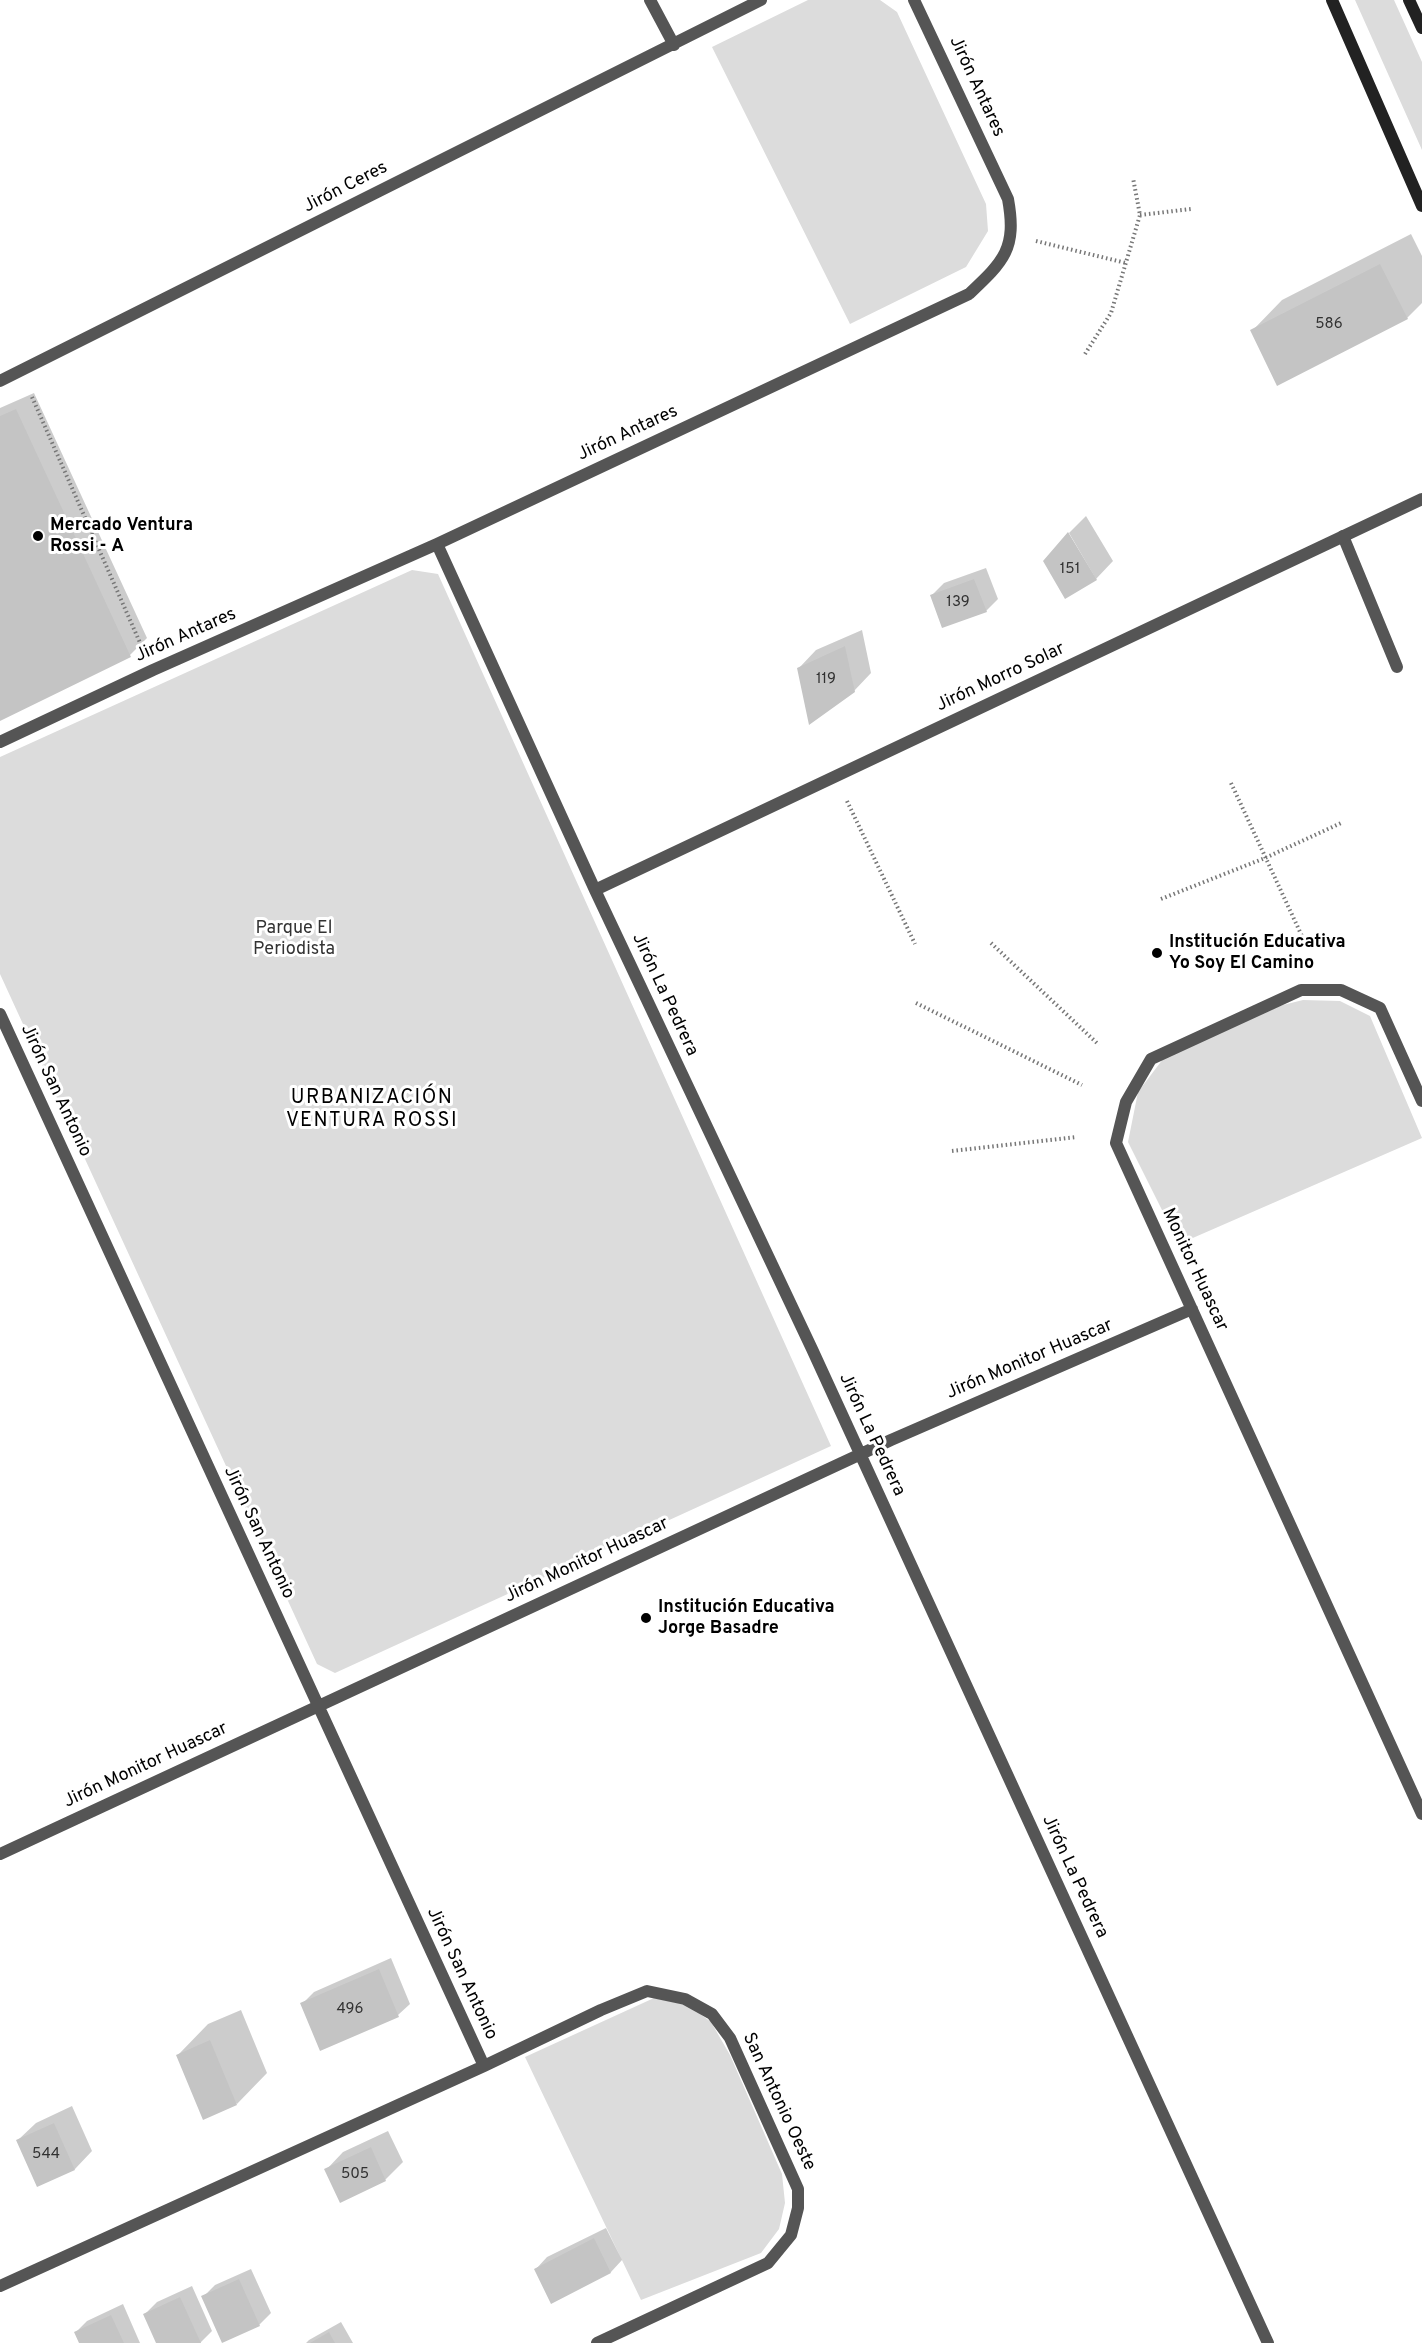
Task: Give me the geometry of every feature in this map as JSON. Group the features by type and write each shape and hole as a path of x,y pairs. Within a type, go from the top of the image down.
{"main road":[{"path":"1332,0 1422,206"},
{"path":"1409,0 1422,28"}],"street":[{"path":"650,0 674,45"},
{"name":"Jirón Ceres","path":"0,381 762,0"},
{"name":"Jirón Antares","path":"0,742 153,670 437,544 969,294 994,271 1008,248 1012,224 1008,199 914,0"},
{"name":"Jirón Morro Solar","path":"595,890 1422,499"},
{"path":"1343,536 1397,667"},
{"name":"Jirón La Pedrera","path":"437,544 595,890 860,1454 1268,2343"},
{"name":"Monitor Huascar","path":"1422,1101 1380,1008 1341,990 1301,990 1150,1059 1126,1102 1116,1143 1422,1814"},
{"name":"Jirón San Antonio","path":"0,1014 484,2066"},
{"name":"Jirón Monitor Huascar","path":"0,1854 860,1454 1192,1309"},
{"name":"Jirón San Antonio","path":"0,2286 646,1991"},
{"name":"San Antonio Oeste","path":"597,2343 768,2263 791,2235 798,2208 798,2189 730,2038 712,2014 685,1998 646,1991"}],"path":[{"path":"1085,354 1111,314 1140,215 1133,178"},
{"path":"1140,215 1191,209"},
{"path":"1011,233 1126,263"},
{"path":"21,371 153,670"},
{"path":"834,776 915,944"},
{"path":"1231,783 1307,947"},
{"path":"1161,899 1265,858 1341,823"},
{"path":"991,943 1099,1045"},
{"path":"916,1003 1082,1085"},
{"path":"952,1151 1077,1137"}],"green space":[{"path":"808,0 880,0 897,12 986,204 988,231 966,267 850,324 712,47"},
{"path":"1355,0 1394,0 1422,62 1422,150"},
{"name":"Parque El Periodista","path":"412,570 438,574 831,1446 335,1673 317,1664 0,974 0,757"},
{"path":"1303,1000 1340,1001 1370,1016 1422,1138 1179,1244 1128,1142 1138,1092 1163,1059 1279,1006"},
{"path":"654,1998 688,2005 711,2022 730,2055 782,2174 785,2203 779,2229 761,2253 641,2300 525,2057"}],"building":[{"path":"1380,264 1408,319 1277,386 1250,330"},
{"name":"Mercado Ventura Rossi - A","path":"16,409 131,657 0,721 0,416"},
{"path":"1068,532 1097,580 1065,599 1043,561"},
{"path":"974,579 987,612 942,628 930,595"},
{"path":"845,646 855,692 809,725 797,668"},
{"path":"379,1969 399,2017 320,2051 300,2003"},
{"path":"210,2040 237,2105 203,2120 176,2055"},
{"path":"54,2123 75,2170 37,2187 16,2140"},
{"path":"371,2147 386,2181 340,2203 324,2169"},
{"path":"594,2238 611,2273 551,2304 534,2269"},
{"path":"239,2279 260,2326 222,2343 201,2296"},
{"path":"180,2297 201,2343 156,2343 143,2314"},
{"path":"111,2315 124,2343 79,2343 74,2332"},
{"path":"329,2332 335,2343 310,2343"}],"place":[{"name":"Mercado Ventura Rossi - A","path":"38,536"},
{"name":"Institución Educativa Yo Soy El Camino","path":"1157,953"},
{"name":"Institución Educativa Jorge Basadre","path":"646,1618"}],"district":[{"name":"URBANIZACIÓN VENTURA ROSSI","path":"372,1110"}]}
